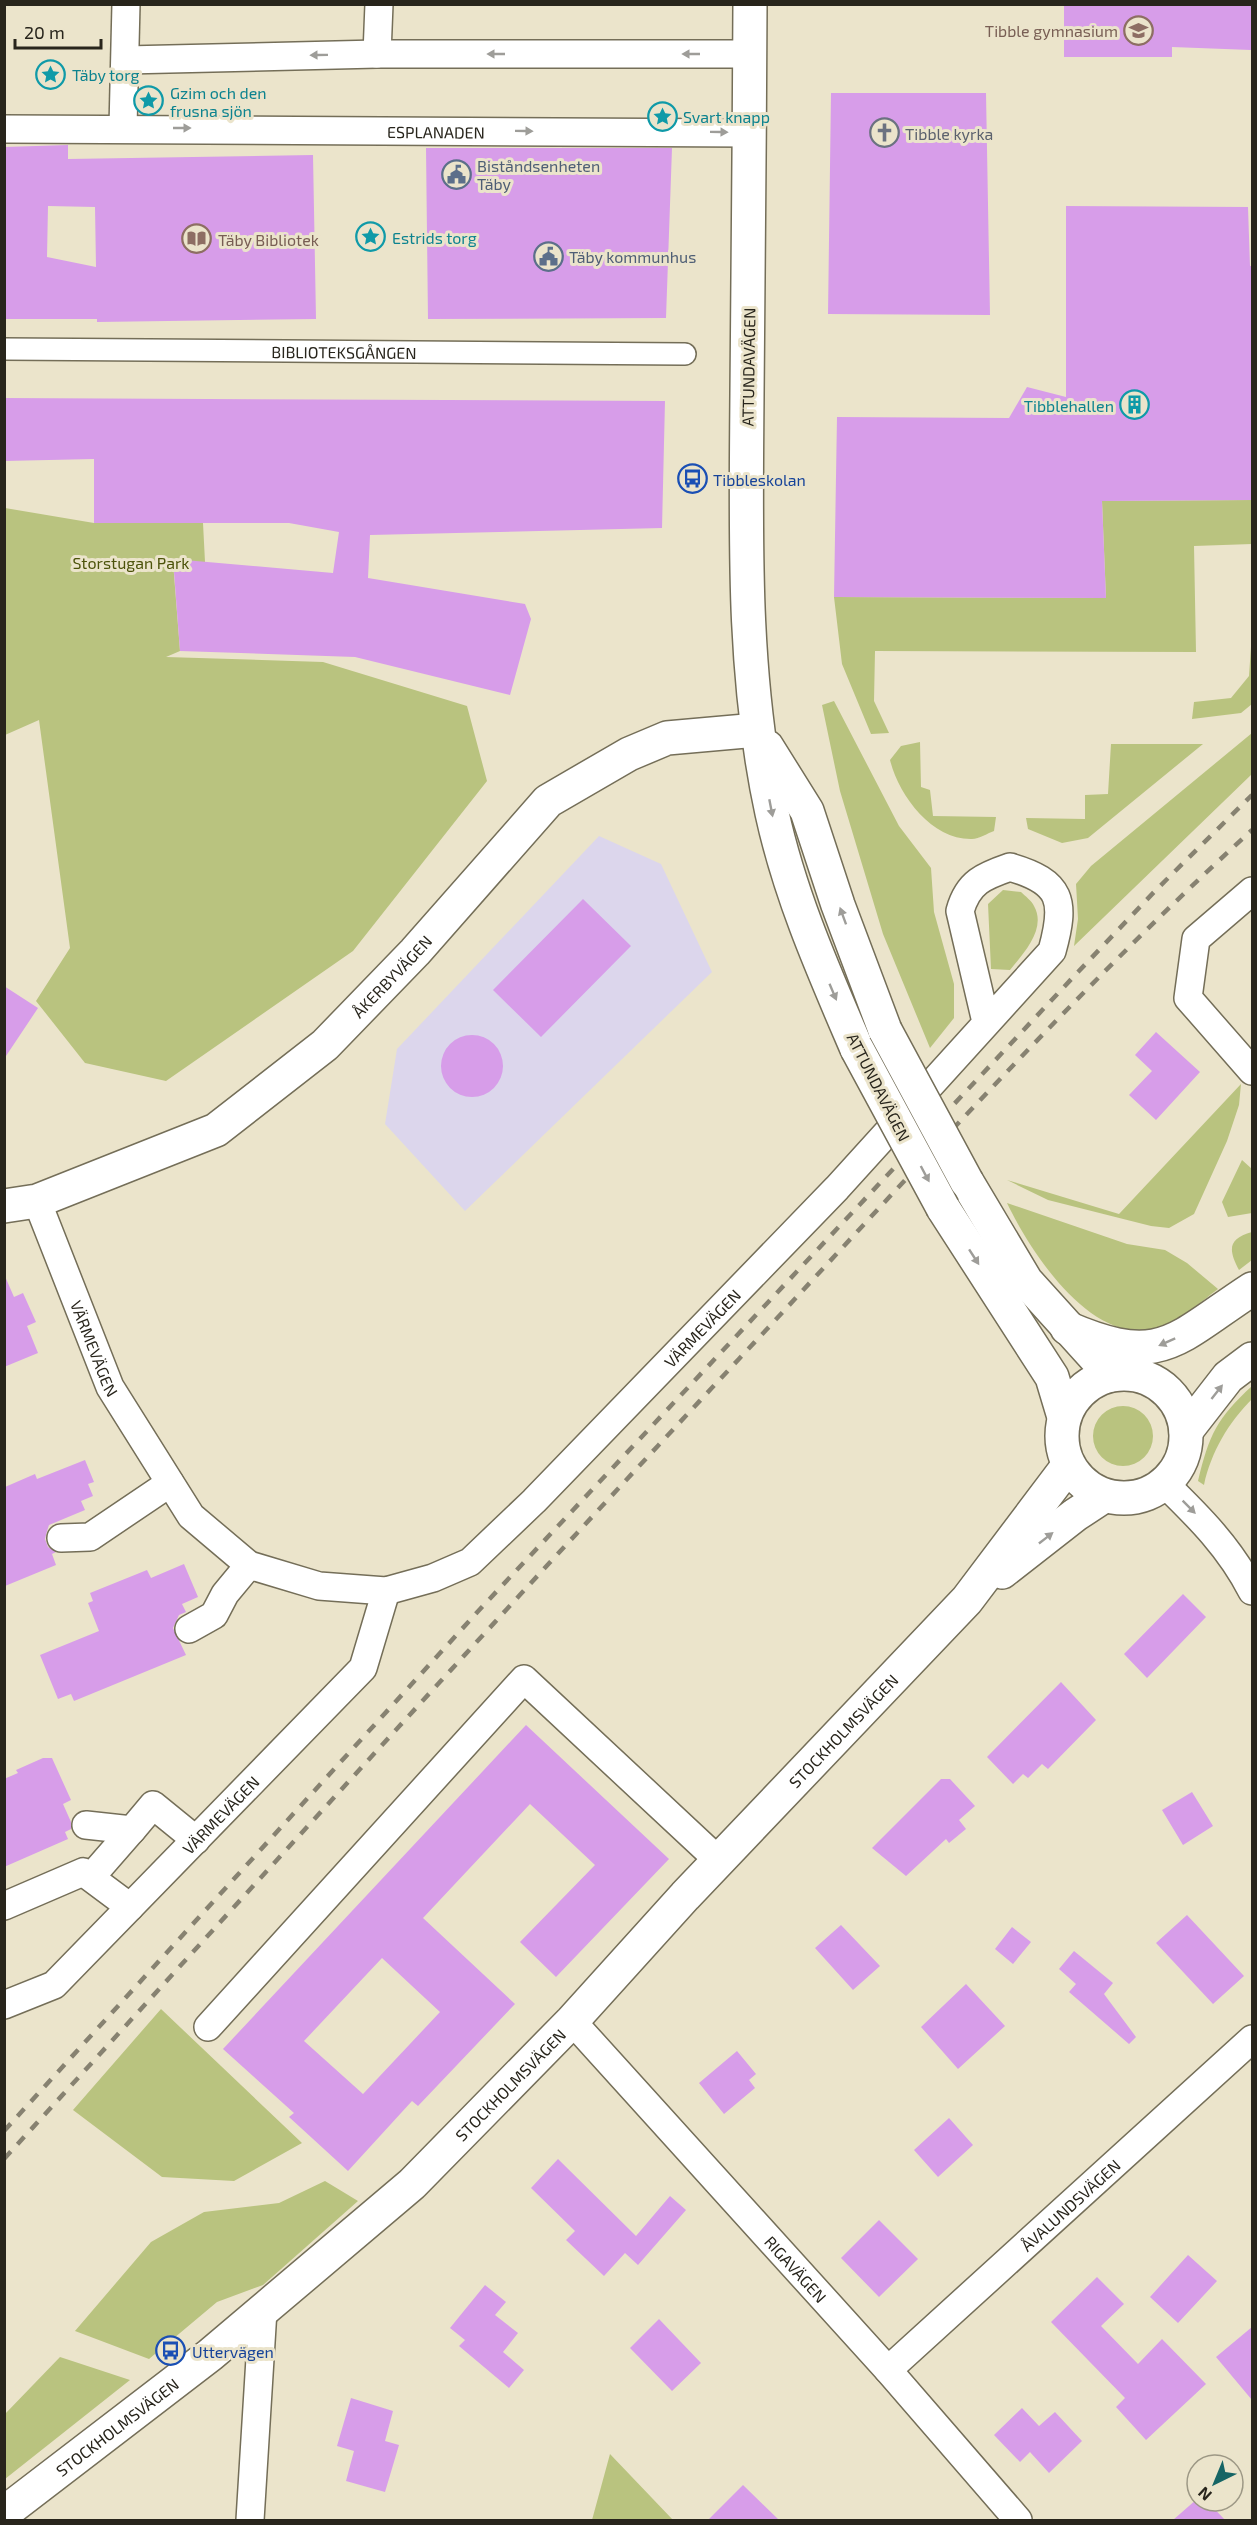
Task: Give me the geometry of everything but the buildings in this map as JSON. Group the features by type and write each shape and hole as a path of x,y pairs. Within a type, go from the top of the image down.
{"street":[{"path":"123,127 126,4"},
{"path":"377,54 379,4"},
{"name":"ATTUNDAVÄGEN","path":"750,4 746,508 750,660 757,730 772,815 802,919 857,1049 943,1208 1052,1377 1064,1417"},
{"path":"126,60 377,54 750,54"},
{"name":"ESPLANADEN","path":"4,129 123,127 750,133"},
{"name":"BIBLIOTEKSGÅNGEN","path":"4,350 685,354"},
{"name":"ATTUNDAVÄGEN","path":"757,730 807,811 838,905 885,1030 967,1182 1026,1281 1111,1375"},
{"name":"ÅKERBYVÄGEN","path":"4,1206 37,1201 216,1130 325,1045 415,952 548,801 629,754 667,738 757,730"},
{"name":"VÄRMEVÄGEN","path":"37,1201 110,1387 191,1516 249,1565 319,1586 386,1591 433,1578 470,1562 478,1555 534,1501 837,1188 1052,951 1060,922 1058,896 1037,874 1010,867 976,882 964,895 960,910 986,1022"},
{"path":"1252,891 1196,939 1188,998 1252,1071"},
{"path":"1067,1328 1102,1343 1122,1348 1142,1349 1162,1346 1196,1328 1252,1289"},
{"path":"1149,1379 1203,1348 1252,1305"},
{"path":"1186,1431 1228,1377 1252,1359"},
{"path":"1130,1374 1149,1379 1167,1391 1180,1410 1186,1431 1185,1450 1178,1468 1165,1484 1147,1495 1126,1499 1104,1496 1083,1484 1068,1466 1061,1442 1064,1417 1082,1389 1111,1375 1130,1374"},
{"name":"STOCKHOLMSVÄGEN","path":"4,2513 210,2355 412,2184 572,2021 719,1861 967,1600 1068,1466"},
{"path":"61,1538 90,1537 170,1483"},
{"path":"1165,1484 1213,1531 1237,1562 1252,1591"},
{"name":"STOCKHOLMSVÄGEN","path":"967,1600 1104,1496"},
{"path":"189,1629 214,1615 225,1594 249,1565"},
{"name":"VÄRMEVÄGEN","path":"8,2004 54,1985 363,1668 386,1591"},
{"path":"208,2027 524,1679 719,1861"},
{"path":"91,1877 153,1805 196,1840"},
{"path":"86,1825 132,1830"},
{"path":"4,1906 83,1872 130,1907"},
{"name":"RIGAVÄGEN","path":"572,2021 888,2370 1018,2520"},
{"name":"ÅVALUNDSVÄGEN","path":"888,2370 1252,2039"},
{"path":"250,2520 263,2310"}],"shaded area":[{"path":"599,836 661,864 712,972 465,1211 385,1124 397,1049"}],"green space":[{"path":"1252,500 1252,544 1194,546 1196,652 875,651 874,701 889,733 871,734 842,664 834,597 1106,598 1102,501"},
{"name":"Storstugan Park","path":"5,508 94,523 203,523 205,562 173,562 180,651 166,657 323,662 467,706 487,781 353,951 166,1081 85,1063 36,1001 70,948 39,720 5,735"},
{"path":"1252,632 1252,704 1241,713 1192,719 1194,702 1231,698 1249,676"},
{"path":"834,701 899,826 931,868 934,912 954,984 954,1018 930,1048 883,934 840,791 822,705"},
{"path":"1252,733 1252,774 1074,946 1078,919 1076,884 1091,866"},
{"path":"920,742 921,787 930,790 933,816 996,817 994,831 975,839 957,837 931,824 909,801 894,774 890,760 901,746"},
{"path":"1111,744 1203,744 1088,838 1062,843 1028,829 1026,818 1085,819 1085,795 1108,794"},
{"path":"1003,890 1021,892 1030,900 1038,923 1032,941 1010,970 991,969 988,904"},
{"path":"1241,1084 1239,1105 1227,1141 1194,1214 1169,1228 1151,1226 1048,1200 1007,1180 1119,1214"},
{"path":"1242,1160 1252,1169 1252,1213 1228,1217 1222,1202"},
{"path":"1007,1203 1127,1244 1165,1250 1187,1263 1218,1289 1186,1313 1160,1328 1128,1330 1105,1322 1064,1289 1030,1245"},
{"path":"1252,1232 1252,1260 1239,1270 1233,1256 1232,1246 1238,1238"},
{"path":"1252,1386 1252,1399 1222,1438 1211,1461 1204,1485 1198,1481 1206,1451 1216,1428 1230,1408"},
{"path":"1123,1406 1135,1408 1148,1419 1153,1436 1151,1448 1140,1461 1123,1466 1111,1464 1098,1453 1093,1436 1095,1424 1106,1411"},
{"path":"161,2009 302,2143 234,2181 162,2177 73,2110"},
{"path":"325,2181 358,2201 263,2285 217,2302 149,2359 75,2331 151,2242 204,2212 279,2203"},
{"path":"60,2357 130,2380 5,2479 5,2414"},
{"path":"610,2454 673,2520 592,2520"}],"railway":[{"path":"4,2131 482,1607 1078,972 1156,890 1252,795"},
{"path":"4,2159 480,1639 945,1138 1126,950 1252,830"}],"place":[{"name":"Tibble gymnasium","path":"1139,30"},
{"name":"Täby torg","path":"51,74"},
{"name":"Gzim och den frusna sjön","path":"149,101"},
{"name":"Svart knapp","path":"662,116"},
{"name":"Tibble kyrka","path":"884,133"},
{"name":"Biståndsenheten Täby","path":"456,174"},
{"name":"Estrids torg","path":"371,237"},
{"name":"Täby Bibliotek","path":"197,239"},
{"name":"Täby kommunhus","path":"548,256"},
{"name":"Tibblehallen","path":"1135,405"},
{"name":"Tibbleskolan","path":"692,479"},
{"name":"Uttervägen","path":"171,2351"}]}
